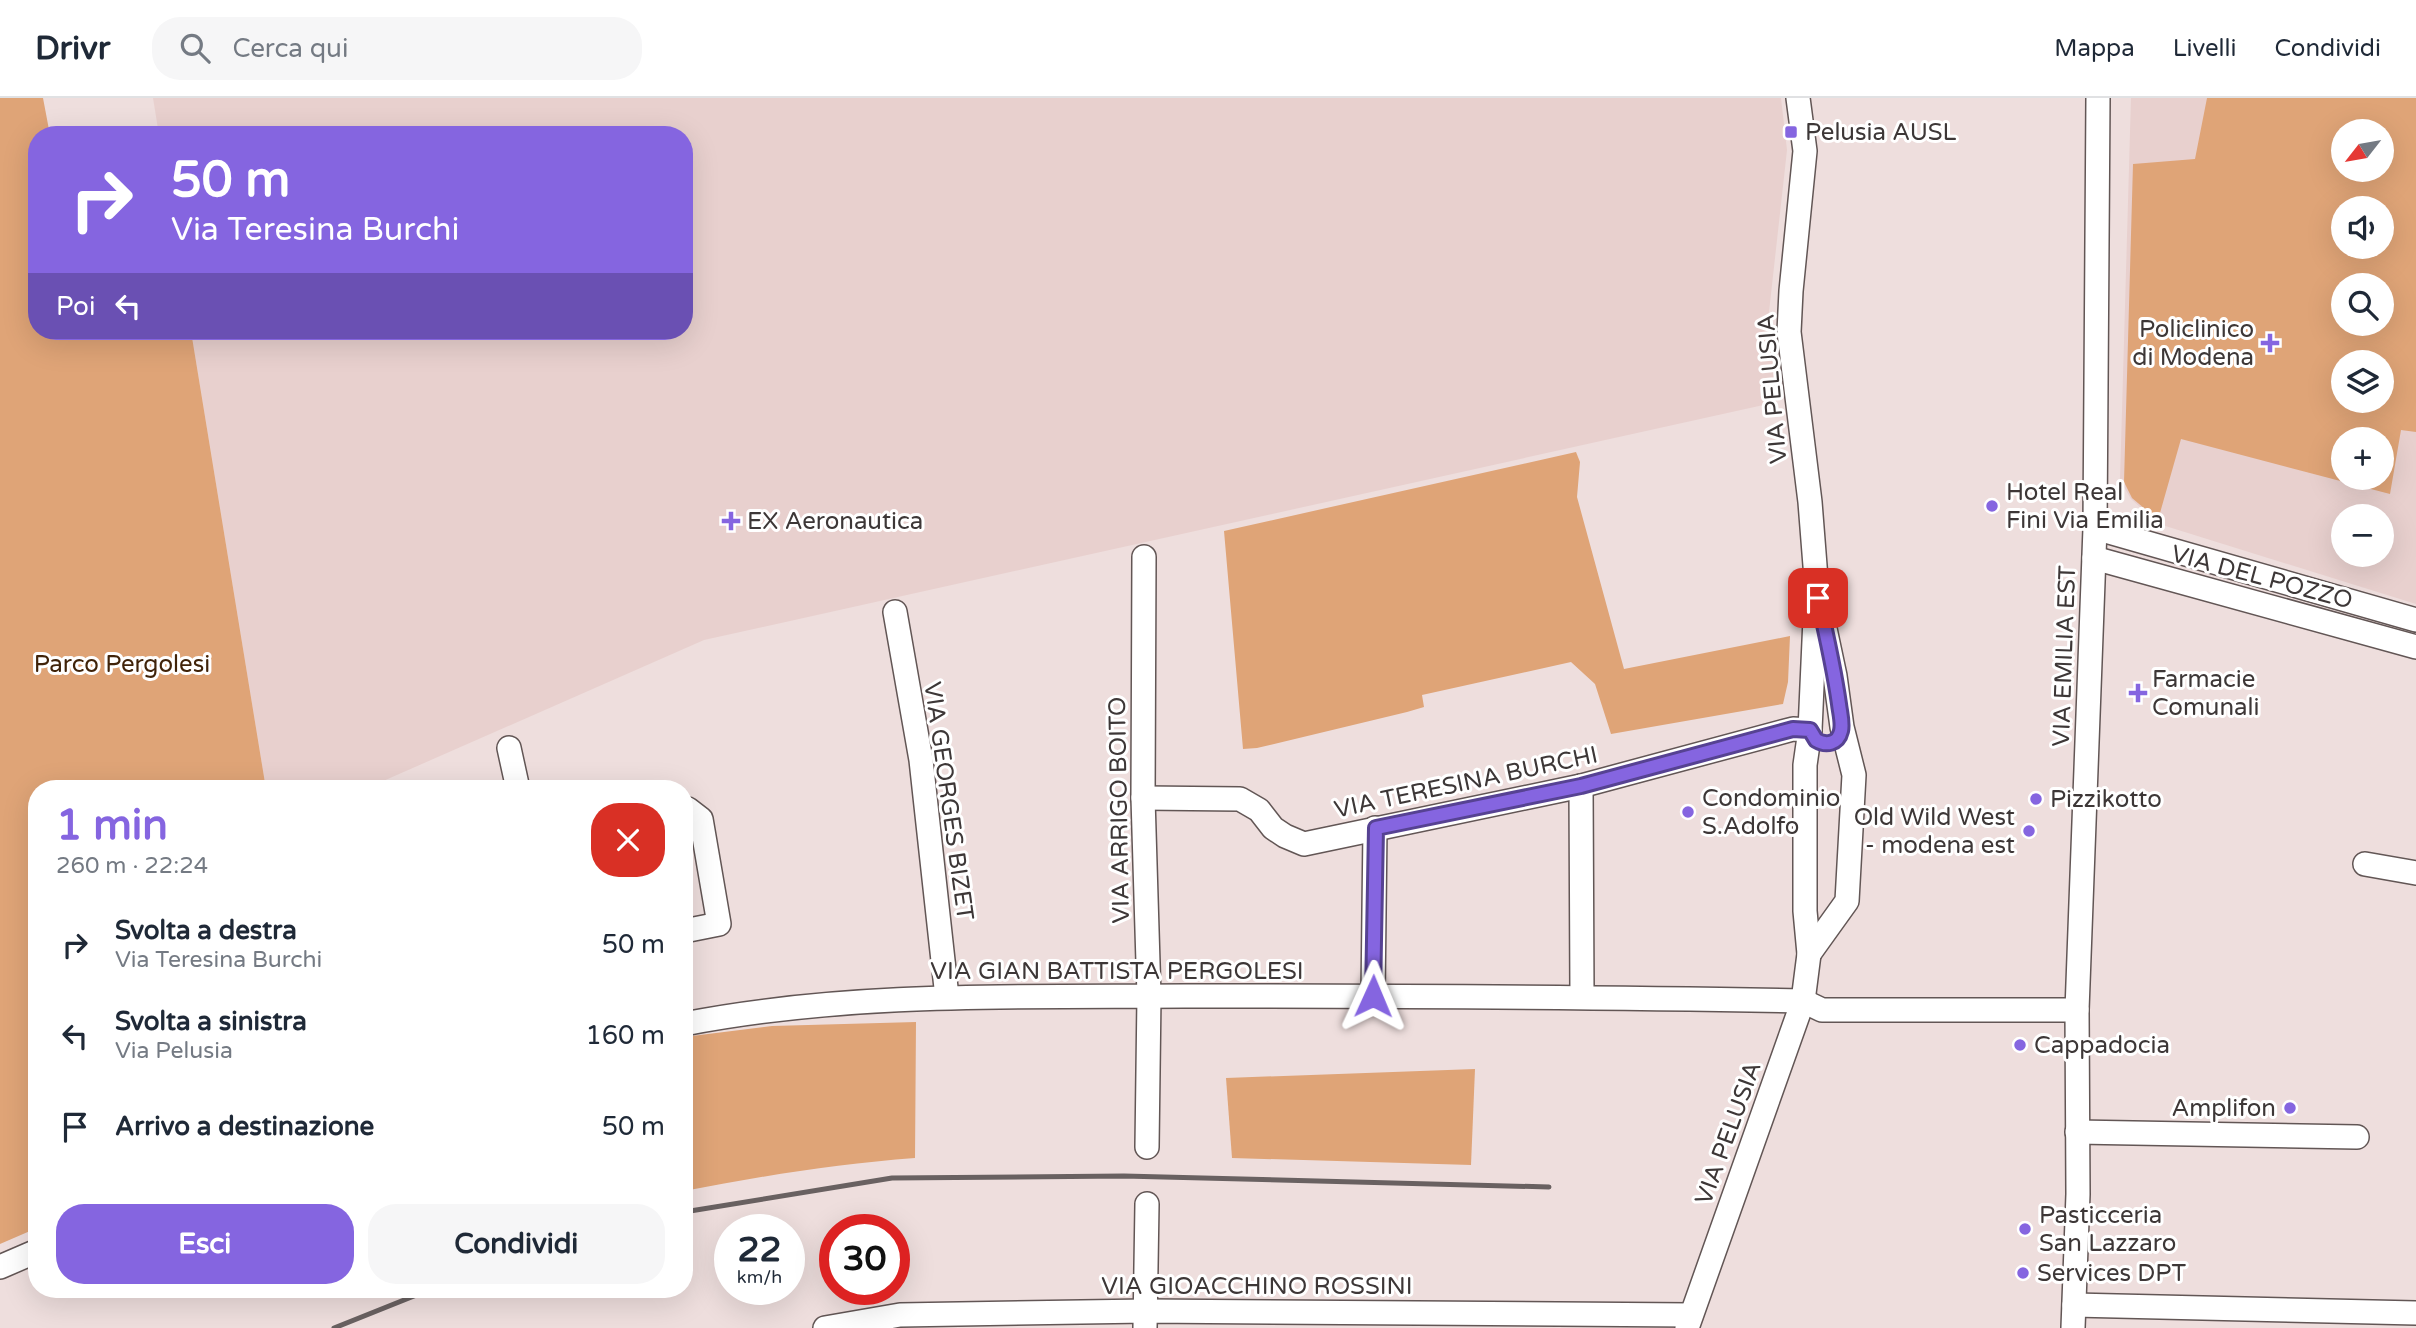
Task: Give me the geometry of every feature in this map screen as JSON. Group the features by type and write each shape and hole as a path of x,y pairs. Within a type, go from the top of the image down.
{"street":[{"name":"VIA PELUSIA","path":"1798,98 1805,151 1791,291 1790,332 1810,502 1817,591 1835,676 1842,727 1854,775 1847,901 1809,954"},
{"name":"VIA EMILIA EST","path":"2073,1328 2078,1194 2077,1010 2095,528 2098,98"},
{"name":"VIA DEL POZZO","path":"2095,528 2416,620"},
{"name":"VIA ARRIGO BOITO","path":"1144,557 1143,798 1149,996 1147,1147"},
{"name":"VIA DEL POZZO","path":"2094,558 2416,647"},
{"name":"VIA PELUSIA","path":"1689,1321 1803,1001 1809,954 1805,911 1805,765 1810,730 1817,591"},
{"name":"VIA DEL POZZO","path":"2314,619 2323,594"},
{"name":"VIA GEORGES BIZET","path":"895,612 921,761 947,997"},
{"path":"1810,730 1816,740 1827,744 1838,738 1842,727"},
{"name":"VIA TERESINA BURCHI","path":"1143,798 1240,799 1259,810 1279,832 1304,844 1581,786 1793,729 1810,730"},
{"path":"509,748 516,780"},
{"path":"1581,786 1582,996"},
{"path":"693,812 701,818 719,924 693,929"},
{"path":"1373,996 1376,828"},
{"path":"2365,864 2416,873"},
{"name":"VIA GIAN BATTISTA PERGOLESI","path":"693,1022 748,1011 947,997 1582,996 1803,1001 1822,1010 2077,1010"},
{"path":"2077,1132 2357,1137"},
{"path":"1145,1320 1147,1204"},
{"path":"0,1266 28,1255"},
{"path":"2074,1305 2416,1313"},
{"name":"VIA GIOACCHINO ROSSINI","path":"825,1328 900,1315 1145,1320 1689,1321"}],"shaded area":[{"name":"EX Aeronautica","path":"153,98 1781,98 1787,150 1768,321 1777,402 704,640 385,780 265,780 192,340 693,340 693,126 158,126"},
{"name":"Policlinico di Modena","path":"2131,98 2416,98 2416,604 2159,524 2131,499 2120,480"}],"green space":[{"name":"Parco Pergolesi","path":"0,98 43,98 48,126 28,126 28,340 192,340 265,780 28,780 28,1232 0,1244"},
{"name":"Policlinico di Modena","path":"2207,98 2416,98 2416,432 2401,430 2394,471 2394,427 2331,427 2331,478 2181,439 2158,520 2132,498 2124,482 2133,164 2195,159"},
{"path":"1576,452 1580,462 1577,497 1624,669 1790,636 1788,682 1783,704 1611,734 1595,684 1571,662 1422,695 1424,707 1257,748 1243,749 1224,531"},
{"name":"Policlinico di Modena","path":"2375,490 2391,490 2390,494"},
{"path":"916,1022 915,1158 799,1171 693,1189 693,1036 772,1026"},
{"path":"1475,1069 1471,1165 1232,1158 1226,1078"}],"railway":[{"path":"693,1211 892,1178 1124,1176 1549,1187"},
{"path":"334,1328 409,1298"}],"place":[{"name":"Pelusia AUSL","path":"1791,132"},
{"name":"Policlinico di Modena","path":"2270,343"},
{"name":"Hotel Real Fini Via Emilia","path":"1992,506"},
{"name":"EX Aeronautica","path":"731,521"},
{"name":"Farmacie Comunali","path":"2138,693"},
{"name":"Pizzikotto","path":"2036,799"},
{"name":"Condominio S.Adolfo","path":"1688,812"},
{"name":"Old Wild West - modena est","path":"2029,831"},
{"name":"Cappadocia","path":"2020,1045"},
{"name":"Amplifon","path":"2290,1108"},
{"name":"Pasticceria San Lazzaro","path":"2025,1229"},
{"name":"Services DPT","path":"2023,1273"}],"route":[{"path":"1373,996 1376,828 1581,786 1793,729 1810,730 1812,736 1821,743 1833,743 1842,727 1835,676 1818,598"}]}
